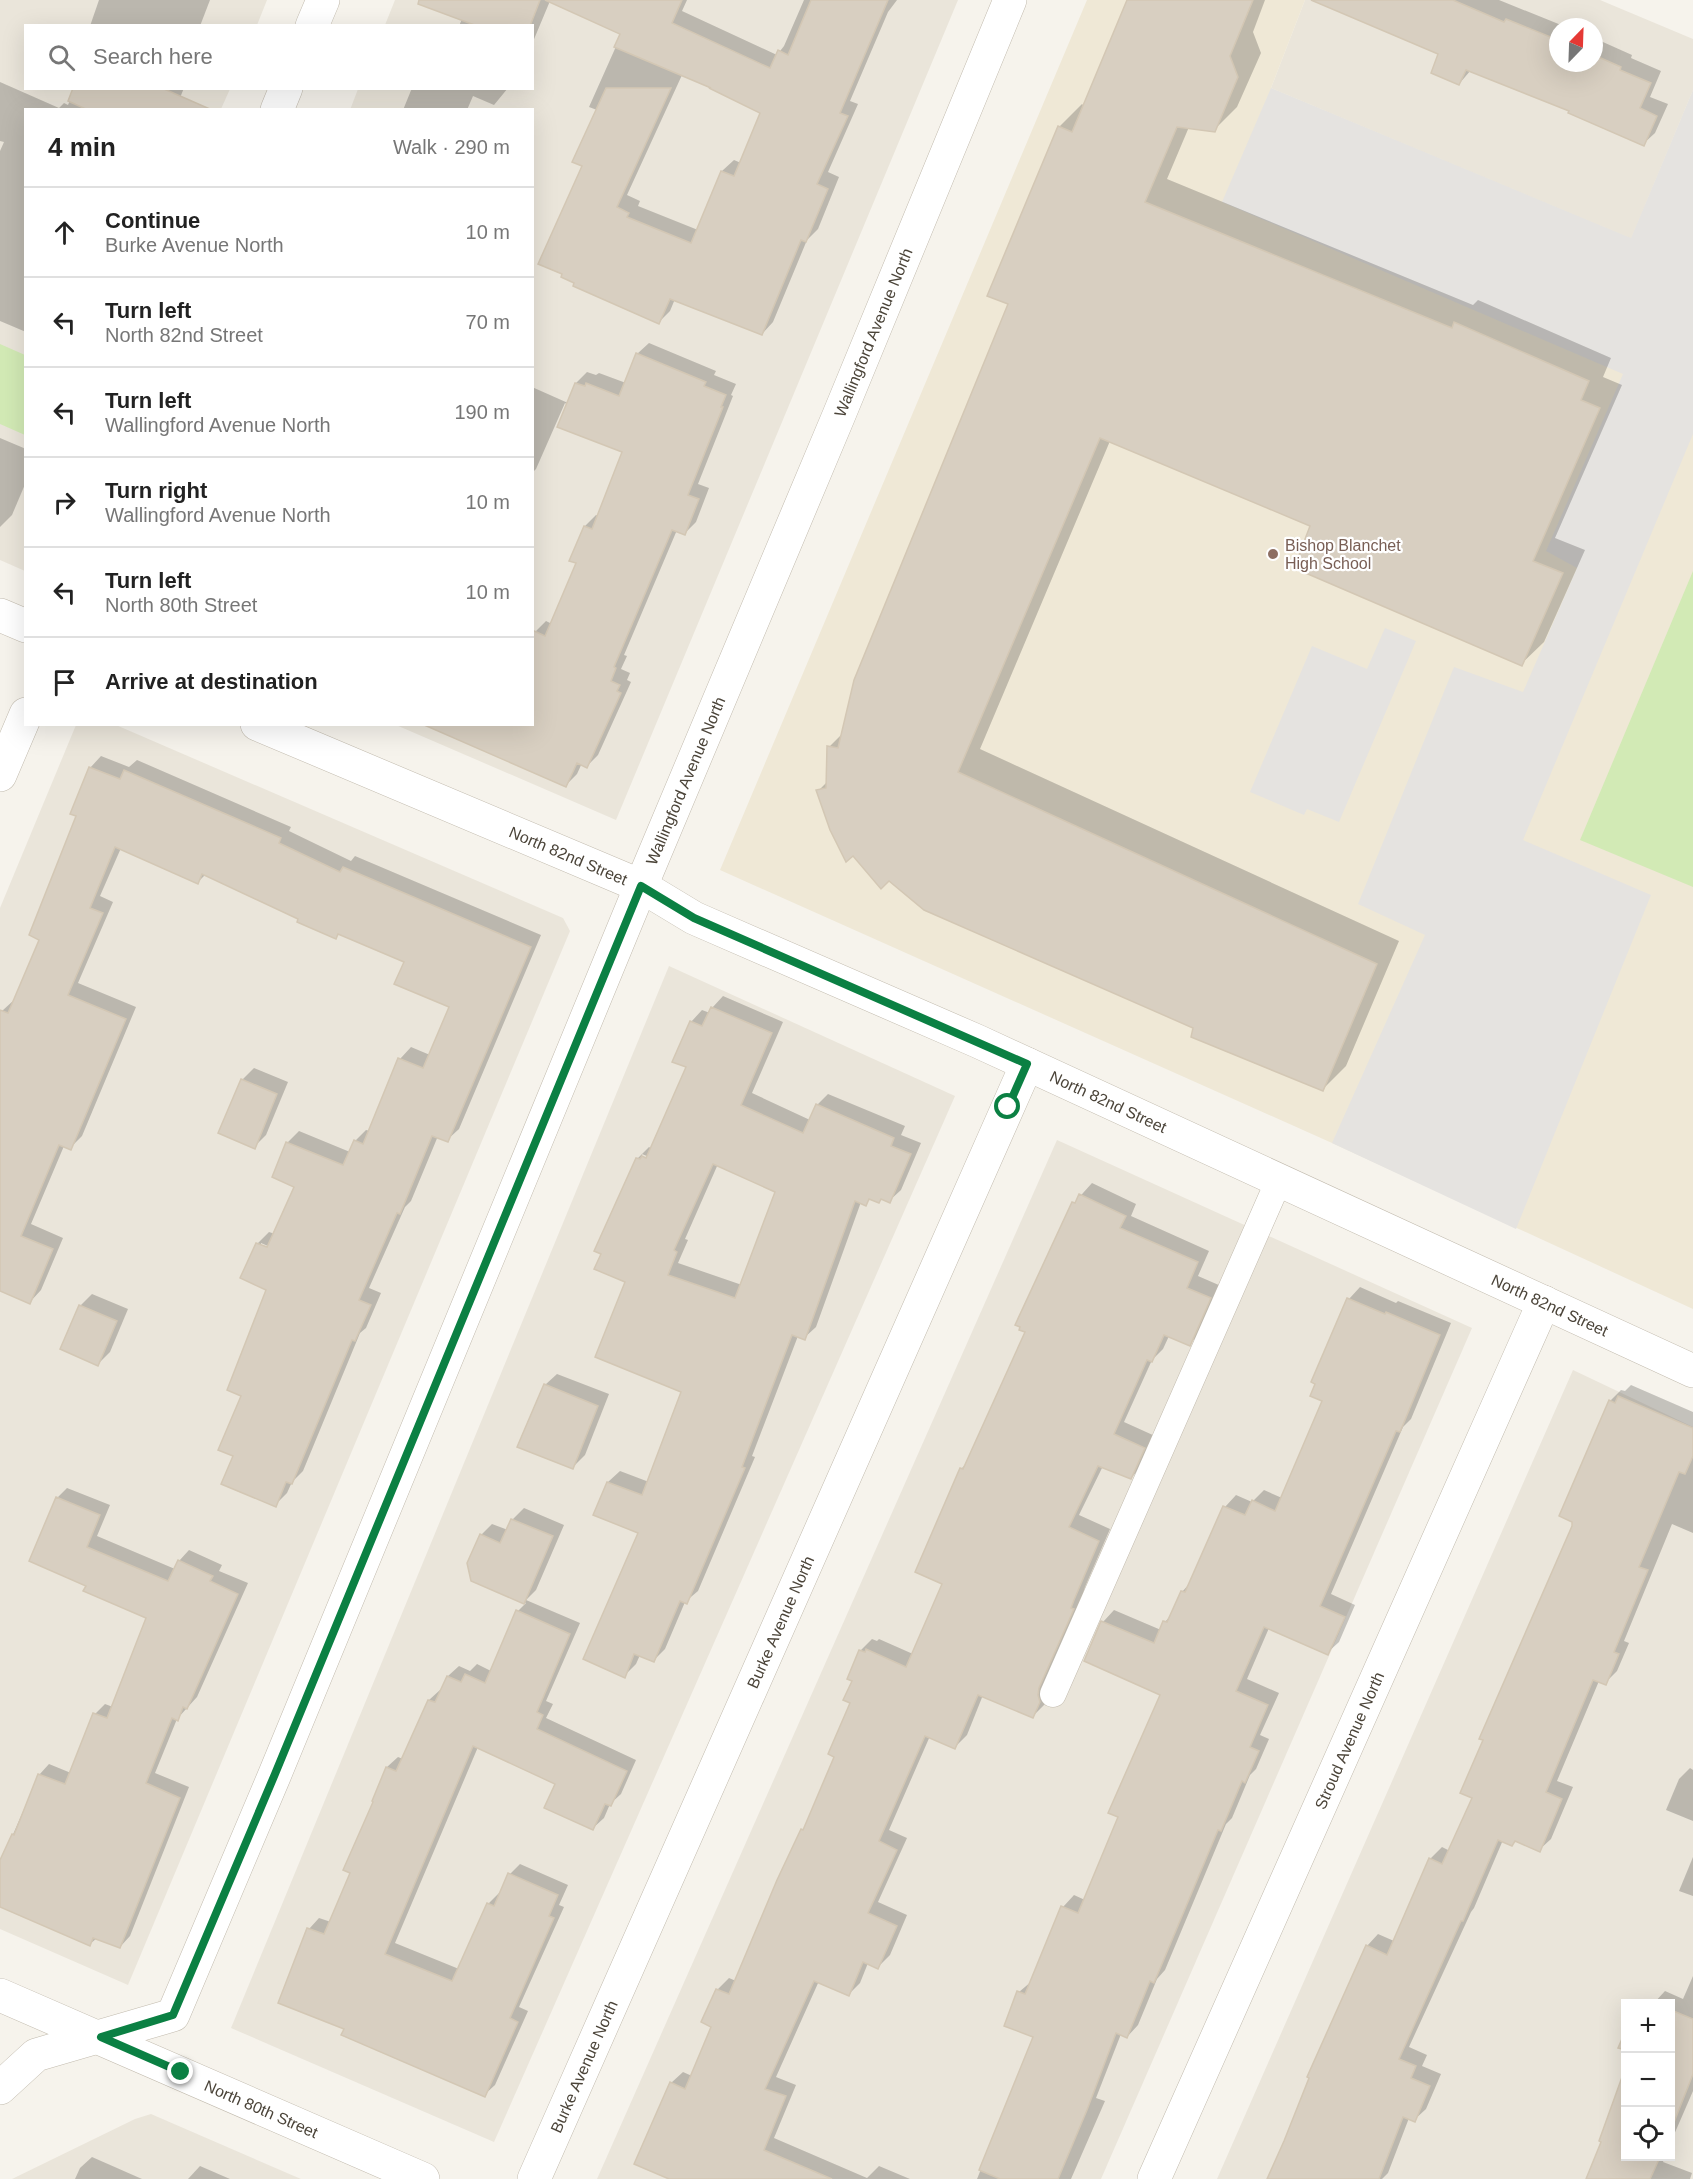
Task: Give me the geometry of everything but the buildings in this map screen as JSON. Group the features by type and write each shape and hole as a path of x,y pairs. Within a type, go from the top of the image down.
{"street":[{"path":"313,24 322,0"},
{"name":"Wallingford Avenue North","path":"0,2088 36,2055 173,2015 1010,0"},
{"path":"278,108 285,90"},
{"path":"0,615 24,625"},
{"path":"0,775 24,719"},
{"name":"North 82nd Street","path":"262,726 641,886 694,918 1027,1064 1693,1371"},
{"name":"Burke Avenue North","path":"534,2179 1027,1064"},
{"name":"Stroud Avenue North","path":"1154,2179 1544,1302"},
{"name":"North 80th Street","path":"0,1995 423,2179"}],"lane":[{"path":"1053,1694 1279,1180"}],"shaded area":[{"path":"0,0 267,0 257,24 24,24 24,90 230,90 221,108 24,108 24,571 0,560"},
{"path":"395,0 958,0 616,820 398,726 534,726 534,108 351,108 358,90 534,90 534,24 385,24"},
{"name":"Bishop Blanchet High School","path":"1087,0 1305,0 1271,88 1631,238 1693,90 1693,1309 1332,1143 720,870"},
{"path":"1305,0 1600,0 1693,39 1693,90 1631,239 1271,88"},
{"path":"1271,88 1631,238 1693,90 1693,434 1523,840 1651,895 1516,1229 1332,1143 1425,935 1358,904 1454,667 1523,692 1577,568 1546,551 1623,374 1222,202"},
{"path":"1385,628 1416,641 1339,822 1307,809 1304,815 1250,792 1312,646 1367,669"},
{"path":"76,726 118,726 563,918 570,931 128,1985 0,1929 0,908"},
{"path":"669,966 955,1096 494,2142 231,2028"},
{"path":"1057,1140 1472,1328 1101,2179 597,2179"},
{"path":"1573,1370 1693,1427 1693,2179 1217,2179"},
{"path":"151,2114 301,2179 12,2179 135,2119"}],"green space":[{"path":"0,344 24,355 24,435 0,424"},
{"path":"1693,571 1693,887 1580,840"}],"place":[{"name":"Bishop Blanchet High School","path":"1273,554"}],"route":[{"path":"181,2072 101,2037 173,2015 275,1774 641,886 694,918 1027,1064 1008,1107"}]}
